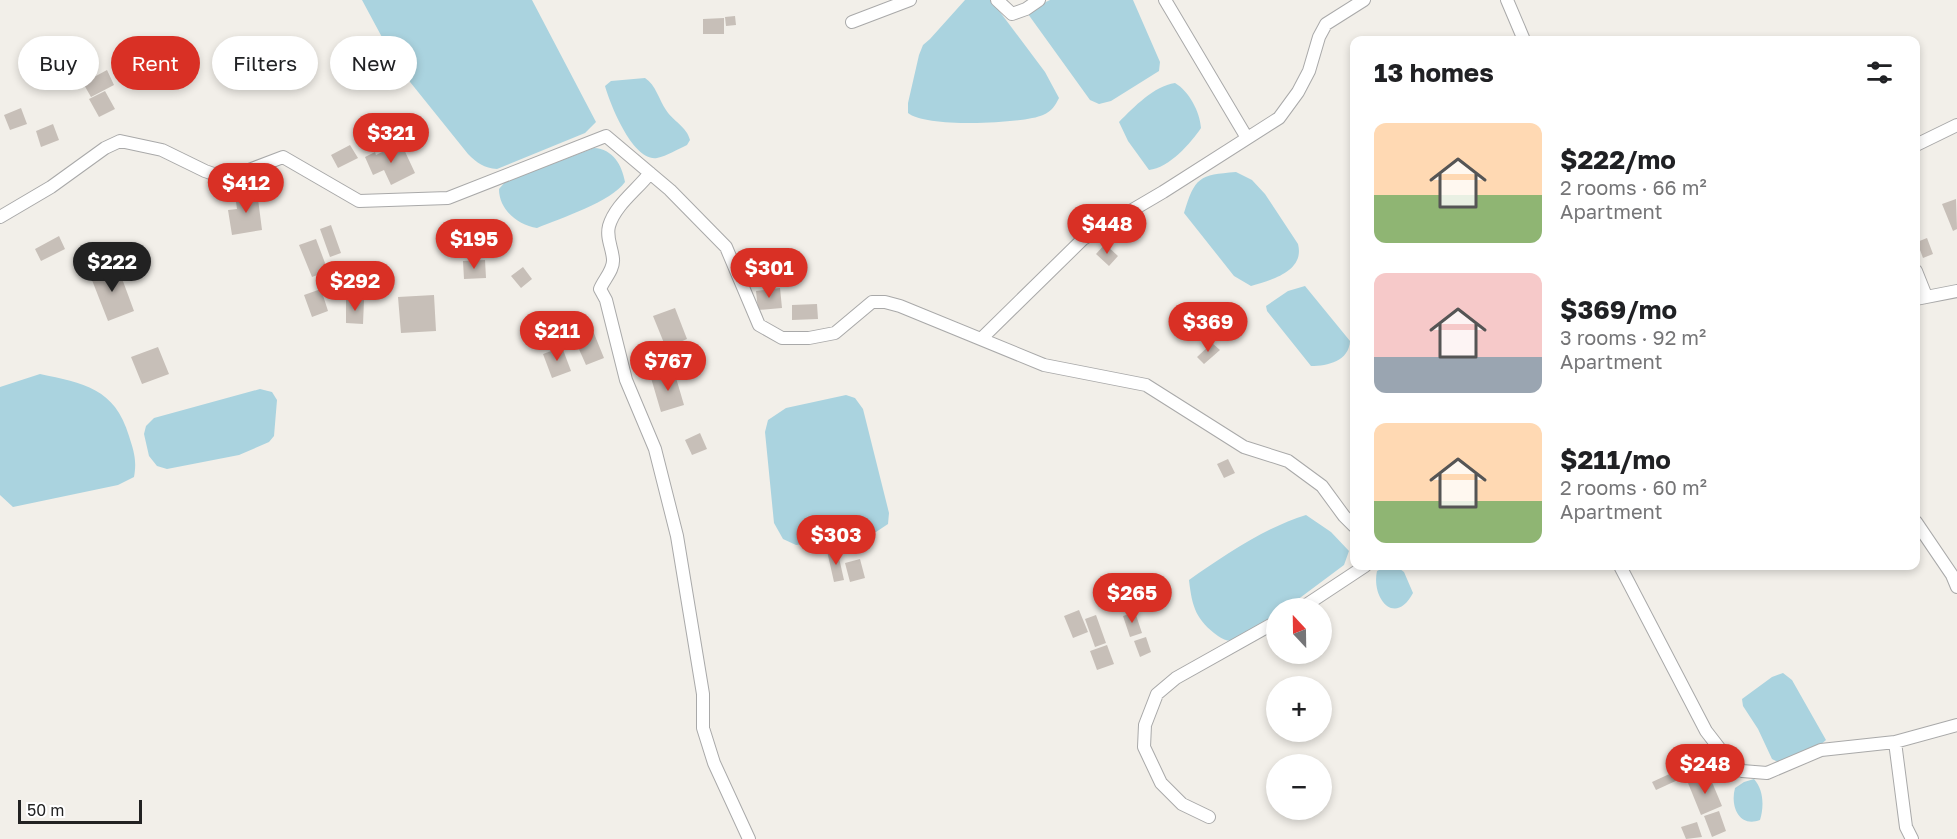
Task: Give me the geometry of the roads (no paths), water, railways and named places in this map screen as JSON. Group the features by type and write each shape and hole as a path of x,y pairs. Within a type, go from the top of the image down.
{"street":[{"path":"852,22 910,0"},
{"path":"997,0 1012,14 1026,9 1039,0"},
{"path":"1165,0 1247,138"},
{"path":"982,338 1083,239 1163,192 1279,118 1310,71 1319,37 1326,24 1364,0"},
{"path":"1507,0 1522,36"},
{"path":"1920,143 1957,125"},
{"path":"0,217 51,187 105,148 120,141 162,150 222,177 236,176 284,157 360,201 447,198 606,136 670,190 726,247 759,325 782,338 809,338 835,333 872,302 879,302 900,306 1044,365 1146,385 1244,447 1288,461 1322,486 1350,522"},
{"path":"650,173 616,212 609,227 608,241 613,260 609,275 600,289 606,300 626,380 655,449 677,536 704,694 703,728 714,763 749,839"},
{"path":"1921,298 1957,291"},
{"path":"1920,528 1952,575 1957,587"},
{"path":"1317,598 1359,570"},
{"path":"1622,570 1706,731 1723,753 1743,771 1767,773 1821,750 1895,742 1957,725"},
{"path":"1209,817 1182,804 1161,783 1144,747 1145,725 1157,694 1176,678 1266,628"},
{"path":"1895,742 1906,827 1912,839"}],"water":[{"path":"362,0 532,0 596,122 585,133 497,169 488,168 468,154 417,90 417,36 381,36"},
{"path":"965,0 991,0 1045,72 1059,98 1049,112 1016,121 974,123 933,121 908,113 908,103 923,45"},
{"path":"1050,0 1133,0 1160,62 1159,71 1111,101 1099,104 1090,100 1028,14 1031,9"},
{"path":"645,78 655,89 669,114 686,131 690,140 687,145 657,158 648,157 631,142 617,118 605,86 611,81"},
{"path":"1175,83 1185,91 1193,103 1201,128 1172,160 1149,170 1128,141 1119,122 1152,93"},
{"path":"594,148 606,151 616,159 624,176 625,182 609,196 585,209 537,228 517,220 502,204 499,189 505,182"},
{"path":"1236,172 1252,180 1265,194 1298,244 1297,261 1292,268 1268,281 1251,286 1234,276 1184,213 1192,192 1200,180 1214,175"},
{"path":"1305,286 1350,341 1349,348 1342,358 1331,363 1311,366 1267,311 1266,306 1288,291"},
{"path":"40,374 95,390 115,407 123,420 132,447 135,461 134,477 118,485 13,507 0,495 0,387"},
{"path":"260,389 272,392 277,400 274,436 269,442 239,455 167,469 157,466 149,456 144,434 146,426 154,418"},
{"path":"846,395 855,398 863,409 889,513 888,524 876,532 796,545 783,539 774,523 765,432 768,420 786,408"},
{"path":"1306,515 1331,532 1349,551 1344,565 1300,598 1266,598 1266,622 1236,640 1224,640 1205,624 1196,612 1189,580 1231,552 1290,520"},
{"path":"1401,570 1404,572 1413,593 1406,603 1399,608 1386,605 1378,591 1377,571"},
{"path":"1783,673 1792,680 1826,740 1819,746 1778,762 1772,759 1758,729 1743,706 1742,699 1772,677"},
{"path":"1754,779 1760,788 1762,810 1760,820 1753,822 1747,821 1738,814 1734,795 1735,788"}]}
